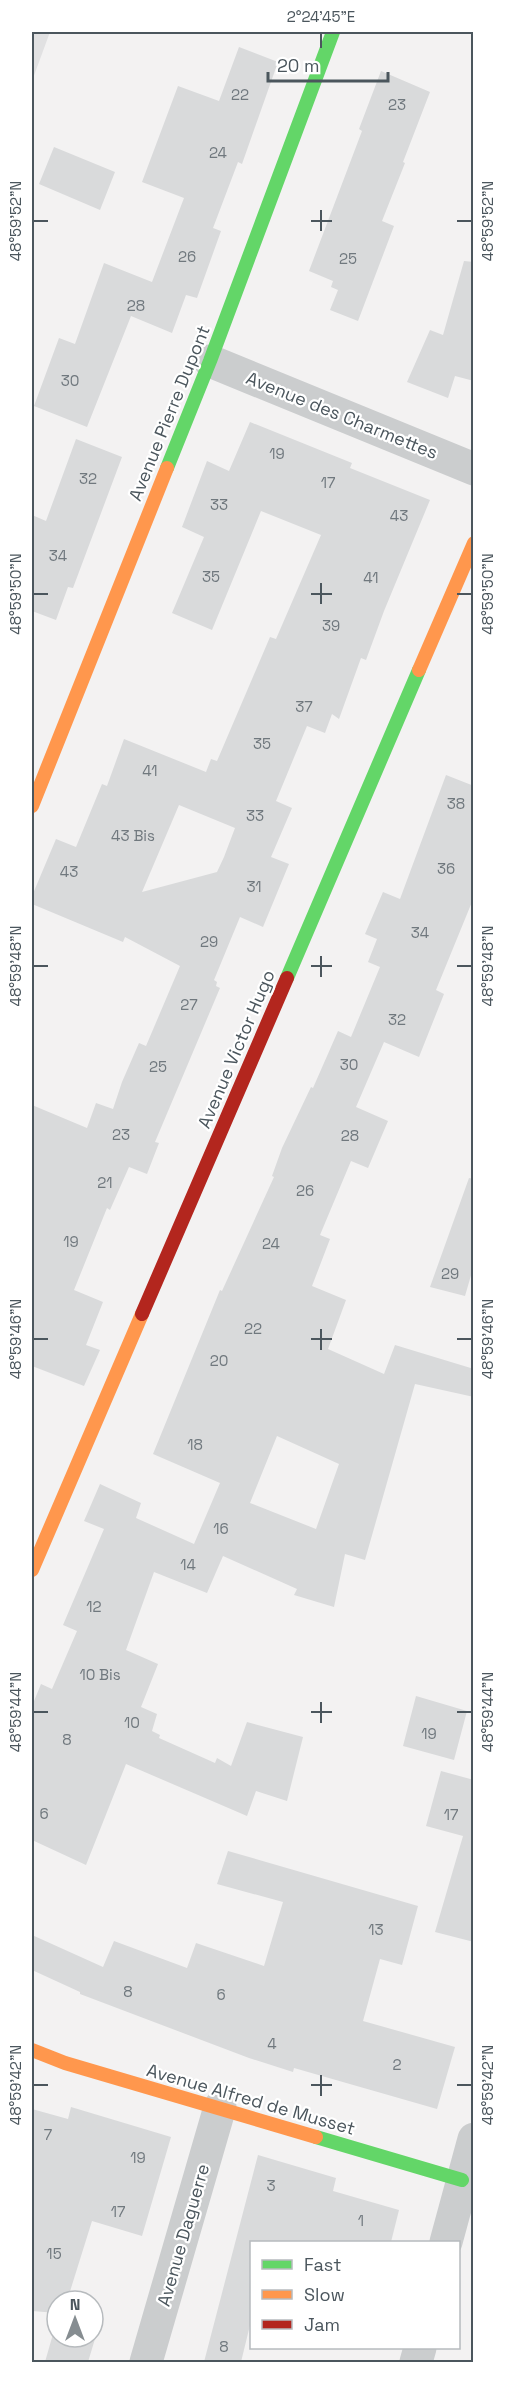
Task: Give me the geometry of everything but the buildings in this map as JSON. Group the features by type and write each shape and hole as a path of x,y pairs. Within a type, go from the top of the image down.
{"street":[{"name":"Avenue Pierre Dupont","path":"32,806 210,361 333,32"},
{"name":"Avenue des Charmettes","path":"210,361 474,469"},
{"name":"Avenue Victor Hugo","path":"32,1570 474,543"},
{"name":"Avenue Alfred de Musset","path":"32,2050 64,2063 462,2180"},
{"name":"Avenue Daguerre","path":"146,2362 220,2107"},
{"path":"446,2241 474,2139"}],"shaded area":[{"path":"32,32 50,32 32,81"}],"traffic: fast":[{"path":"167,468 210,361 333,32"},
{"path":"287,978 419,670"},
{"path":"316,2137 462,2180"}],"traffic: slow":[{"path":"32,806 167,468"},
{"path":"419,670 474,543"},
{"path":"32,1570 142,1314"},
{"path":"32,2050 65,2063 316,2137"}],"traffic: jam":[{"path":"142,1314 287,978"}]}
